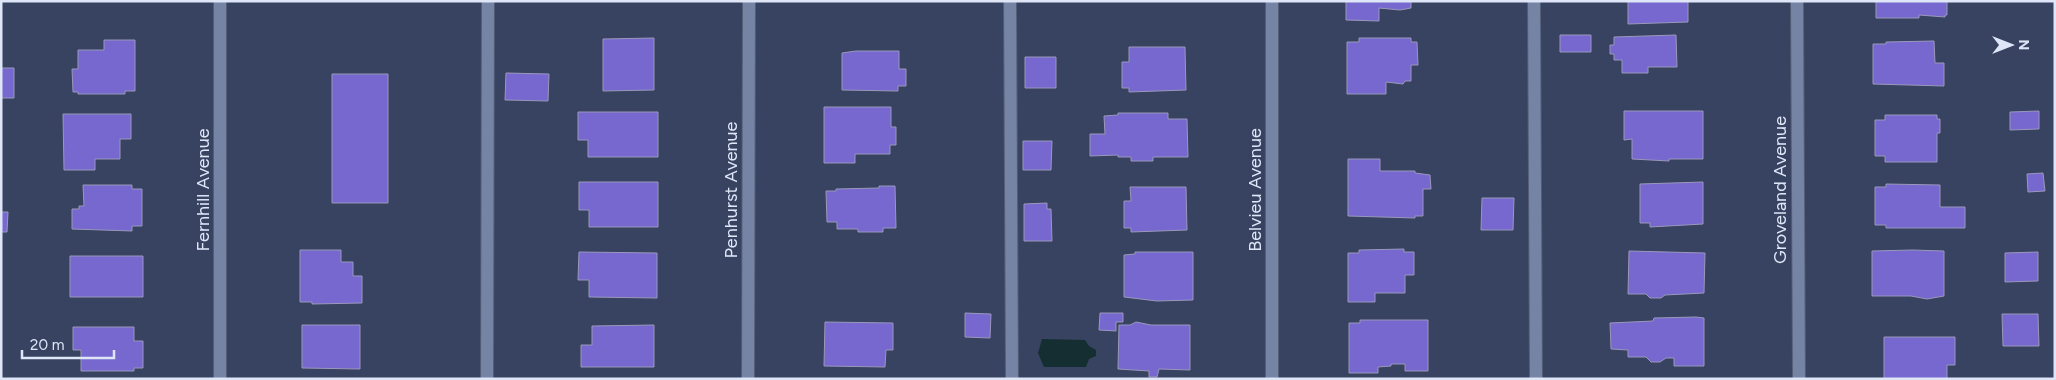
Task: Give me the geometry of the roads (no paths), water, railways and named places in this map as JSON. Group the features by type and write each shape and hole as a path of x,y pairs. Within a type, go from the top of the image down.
{"street":[{"name":"Fernhill Avenue","path":"220,1 220,379"},
{"path":"487,379 488,1"},
{"name":"Penhurst Avenue","path":"748,379 749,1"},
{"path":"1010,1 1012,379"},
{"name":"Belvieu Avenue","path":"1272,1 1272,379"},
{"path":"1534,1 1536,379"},
{"name":"Groveland Avenue","path":"1797,1 1799,379"}]}
